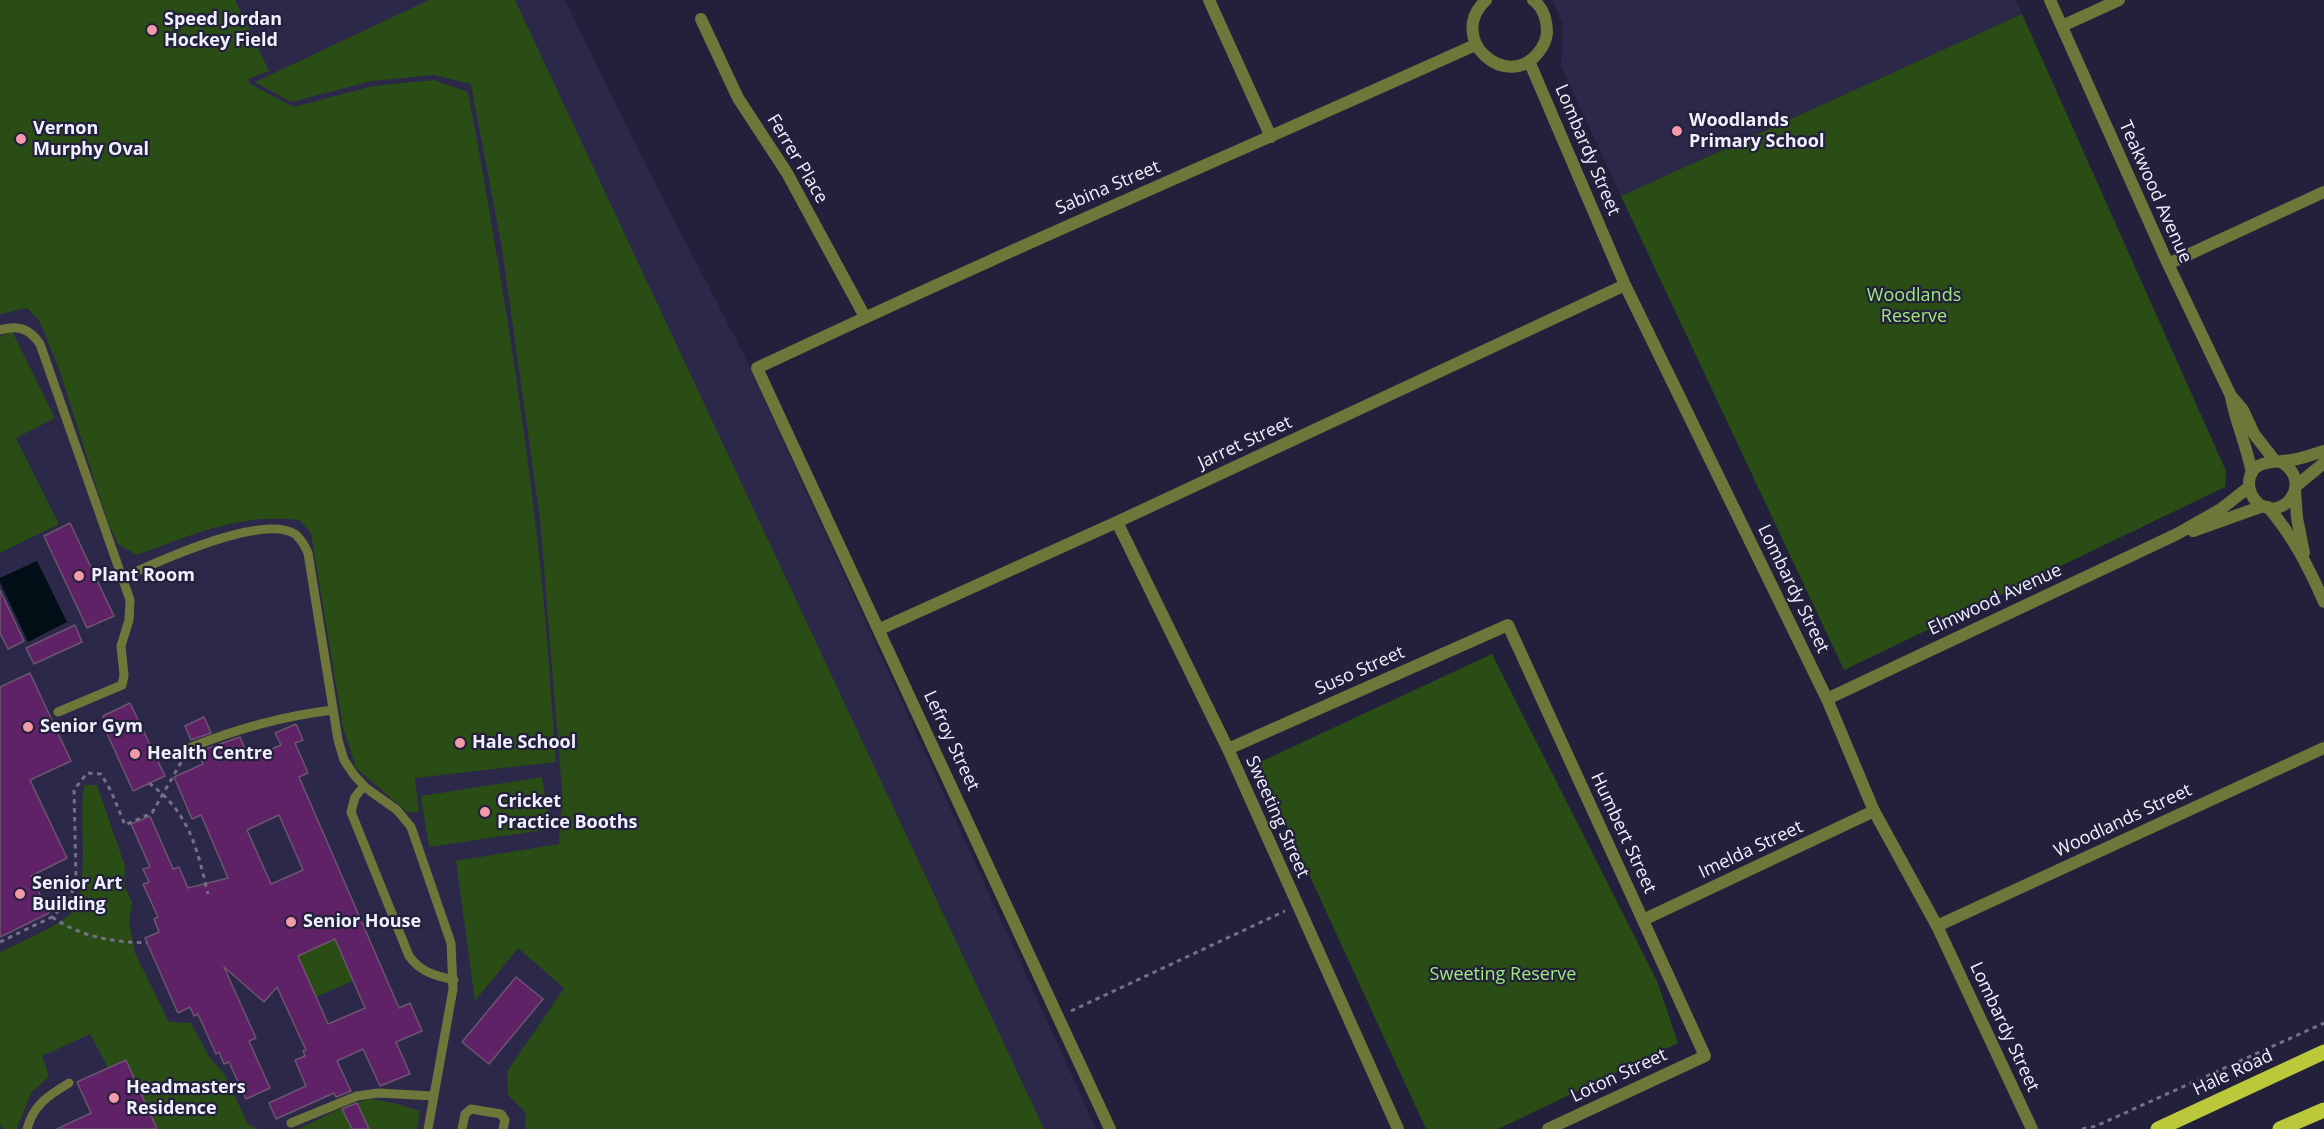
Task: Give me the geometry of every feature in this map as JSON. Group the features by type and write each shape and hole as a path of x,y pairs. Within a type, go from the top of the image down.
{"main road":[{"name":"Hale Road","path":"2158,1129 2324,1052"},
{"path":"2280,1129 2324,1110"}],"street":[{"path":"1209,0 1271,137"},
{"path":"1486,0 1473,19 1472,32 1476,45 1489,61 1501,66 1517,66 1529,61 1543,47 1547,24 1544,13 1533,0"},
{"name":"Teakwood Avenue","path":"2050,0 2168,264 2231,396 2243,410 2254,434 2278,461"},
{"path":"2062,26 2119,0"},
{"name":"Ferrer Place","path":"701,19 738,98 787,173 865,317"},
{"name":"Sabina Street","path":"757,369 865,317 1476,45"},
{"name":"Lombardy Street","path":"1529,61 1624,285 1827,699 1874,812 1937,926 2032,1129"},
{"path":"2168,264 2324,192"},
{"name":"Jarret Street","path":"880,629 1117,522 1624,285"},
{"name":"Lefroy Street","path":"757,369 880,629 1110,1129"},
{"name":"Teakwood Avenue","path":"2231,396 2235,418 2249,456 2252,473"},
{"path":"2324,451 2263,463 2252,473 2249,487 2253,498 2283,525 2306,563 2324,602"},
{"path":"2278,461 2291,470 2296,488 2296,518 2306,563"},
{"name":"Elmwood Avenue","path":"2177,534 2197,530 2265,507 2279,507 2289,501 2296,488 2324,463"},
{"name":"Elmwood Avenue","path":"1827,699 2177,534 2221,509 2249,487"},
{"name":"Sweeting Street","path":"1117,522 1228,749 1398,1129"},
{"name":"Suso Street","path":"1228,749 1508,625"},
{"name":"Humbert Street","path":"1508,625 1705,1056"},
{"name":"Woodlands Street","path":"1937,926 2324,748"},
{"name":"Imelda Street","path":"1643,920 1874,812"},
{"name":"Loton Street","path":"1548,1129 1705,1056"}],"lane":[{"path":"0,330 11,327 24,328 33,333 40,344 99,515 124,577 130,600 129,620 121,646 124,675 122,685 58,712"},
{"path":"124,577 212,540 278,529 296,535 303,543 308,553 338,740 344,760 354,776 397,810 411,827 448,930 454,980 428,1129"},
{"path":"189,748 231,731 305,713 333,710"},
{"path":"364,786 356,797 351,812 409,956 418,967 425,971 454,980"},
{"path":"27,1129 32,1114 42,1100 69,1083"},
{"path":"291,1123 357,1096 378,1093 434,1096"},
{"path":"462,1129 465,1114 471,1109 501,1114 505,1120 503,1129"}],"path":[{"path":"0,942 52,917 70,901 76,876 75,790 87,773 101,774 111,791 125,825 152,813 189,748"},
{"path":"149,783 163,794 191,833 208,894"},
{"path":"1059,1017 1297,905"},
{"path":"52,917 69,929 115,942 147,943"},
{"path":"2082,1129 2097,1128 2324,1023"}],"shaded area":[{"name":"Hale School","path":"0,0 565,0 637,148 745,357 1096,1129 0,1129"},
{"name":"Woodlands Primary School","path":"1552,0 2016,0 2022,14 1621,196 1561,66 1563,24"},
{"path":"37,561 67,622 28,642 0,578"}],"green space":[{"path":"0,0 235,0 269,71 248,79 250,84 294,107 373,86 434,80 468,92 499,268 526,445 542,588 556,762 415,778 419,812 407,812 356,768 343,727 311,533 299,520 256,520 216,527 137,555 118,544 107,520 59,369 40,322 27,308 0,314"},
{"path":"429,0 515,0 1044,1129 525,1129 526,1113 508,1095 507,1072 564,988 518,948 475,1001 456,861 559,844 562,792 540,519 502,249 471,84 434,75 372,81 291,102 255,82"},
{"name":"Woodlands Reserve","path":"2022,14 2226,471 2225,487 1844,670 1621,196"},
{"path":"12,331 55,418 16,438 59,524 0,553 0,337"},
{"name":"Sweeting Reserve","path":"1492,654 1657,981 1678,1043 1498,1129 1426,1129 1258,763"},
{"name":"Cricket Practice Booths","path":"542,777 550,829 429,847 421,796"},
{"path":"84,785 97,785 125,866 124,885 132,902 129,922 135,953 169,1022 191,1023 210,1058 225,1075 248,1124 258,1129 156,1129 126,1060 108,1068 90,1034 42,1056 49,1076 31,1093 17,1129 4,1129 0,1126 0,952 49,928 72,912 78,899 83,868"},
{"path":"335,939 353,981 316,997 298,956"},
{"path":"371,1099 420,1111 417,1129 298,1129 350,1104"}],"building":[{"name":"Plant Room","path":"70,523 114,616 87,628 44,536"},
{"path":"0,590 24,641 8,649 0,633"},
{"path":"75,625 82,642 34,664 26,648"},
{"path":"30,673 71,761 30,780 67,858 31,876 49,913 0,937 0,687"},
{"name":"Health Centre","path":"130,703 165,776 133,791 106,731 109,729 103,716"},
{"path":"204,717 211,733 191,740 185,726"},
{"name":"Senior House","path":"296,724 303,740 295,743 308,773 299,777 399,1008 410,1003 422,1031 396,1042 410,1074 380,1086 363,1049 337,1061 351,1091 336,1097 334,1093 276,1119 269,1103 306,1086 295,1060 305,1056 303,1051 306,1050 277,987 264,1002 224,967 256,1038 249,1041 270,1088 246,1099 229,1062 224,1064 219,1052 216,1054 198,1014 194,1016 190,1007 178,1013 145,938 159,932 154,919 158,917 143,884 149,882 143,869 150,867 131,824 150,816 173,869 179,867 188,888 228,878 201,815 192,819 174,777 203,764 197,752 240,737 249,759 281,745 275,733","holes":["279,815 303,870 271,884 247,830","335,939 365,1008 328,1024 298,956"]},
{"path":"516,977 543,999 489,1064 462,1042"},
{"name":"Headmasters Residence","path":"126,1060 157,1129 57,1129 91,1113 77,1082"},
{"path":"357,1103 369,1129 352,1129 342,1109"}],"place":[{"name":"Speed Jordan Hockey Field","path":"152,30"},
{"name":"Woodlands Primary School","path":"1677,131"},
{"name":"Vernon Murphy Oval","path":"21,139"},
{"name":"Plant Room","path":"79,576"},
{"name":"Senior Gym","path":"28,727"},
{"name":"Hale School","path":"460,743"},
{"name":"Health Centre","path":"135,754"},
{"name":"Cricket Practice Booths","path":"485,812"},
{"name":"Senior Art Building","path":"20,894"},
{"name":"Senior House","path":"291,922"},
{"name":"Headmasters Residence","path":"114,1098"}]}
